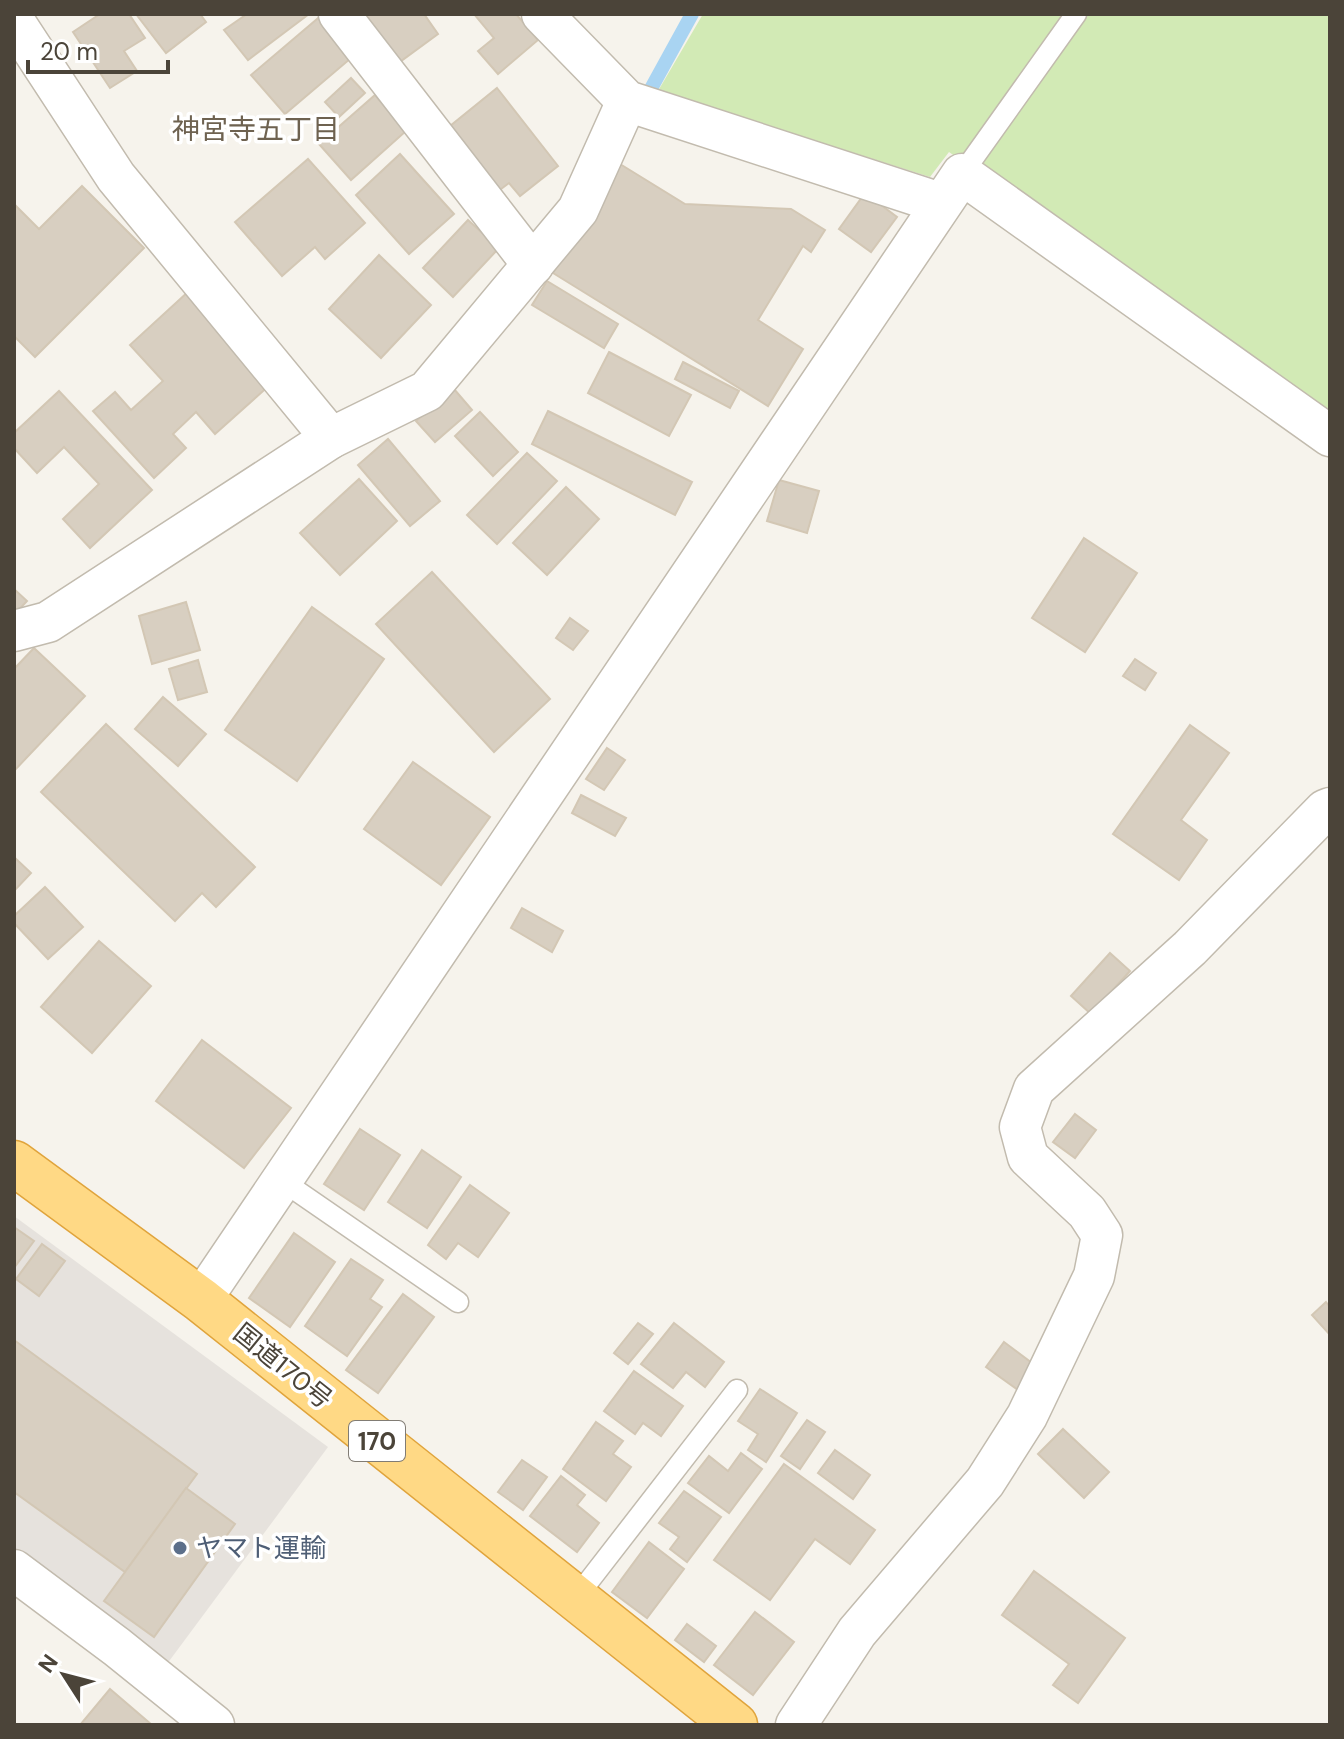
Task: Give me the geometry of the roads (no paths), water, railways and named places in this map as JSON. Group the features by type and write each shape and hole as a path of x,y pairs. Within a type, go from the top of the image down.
{"highway":[{"name":"国道170号","path":"14,1163 201,1300 735,1725"}],"street":[{"path":"339,14 533,265"},
{"path":"542,14 627,101 951,189 1330,436"},
{"path":"14,21 116,177 331,438"},
{"path":"14,631 48,622 331,438 427,391 578,210 627,101"},
{"path":"201,1300 951,189"},
{"path":"796,1725 857,1632 985,1482 1027,1416 1094,1276 1102,1235 1087,1212 1028,1157 1020,1127 1034,1089 1190,948 1330,808"},
{"path":"14,1570 214,1725"}],"lane":[{"path":"951,189 1076,14"},
{"path":"281,1180 458,1302"},
{"path":"575,1599 737,1390"}],"waterway":[{"path":"642,105 692,14"}],"place":[{"name":"ヤマト運輸","path":"180,1548"}],"district":[{"name":"神宮寺五丁目","path":"256,129"}]}
